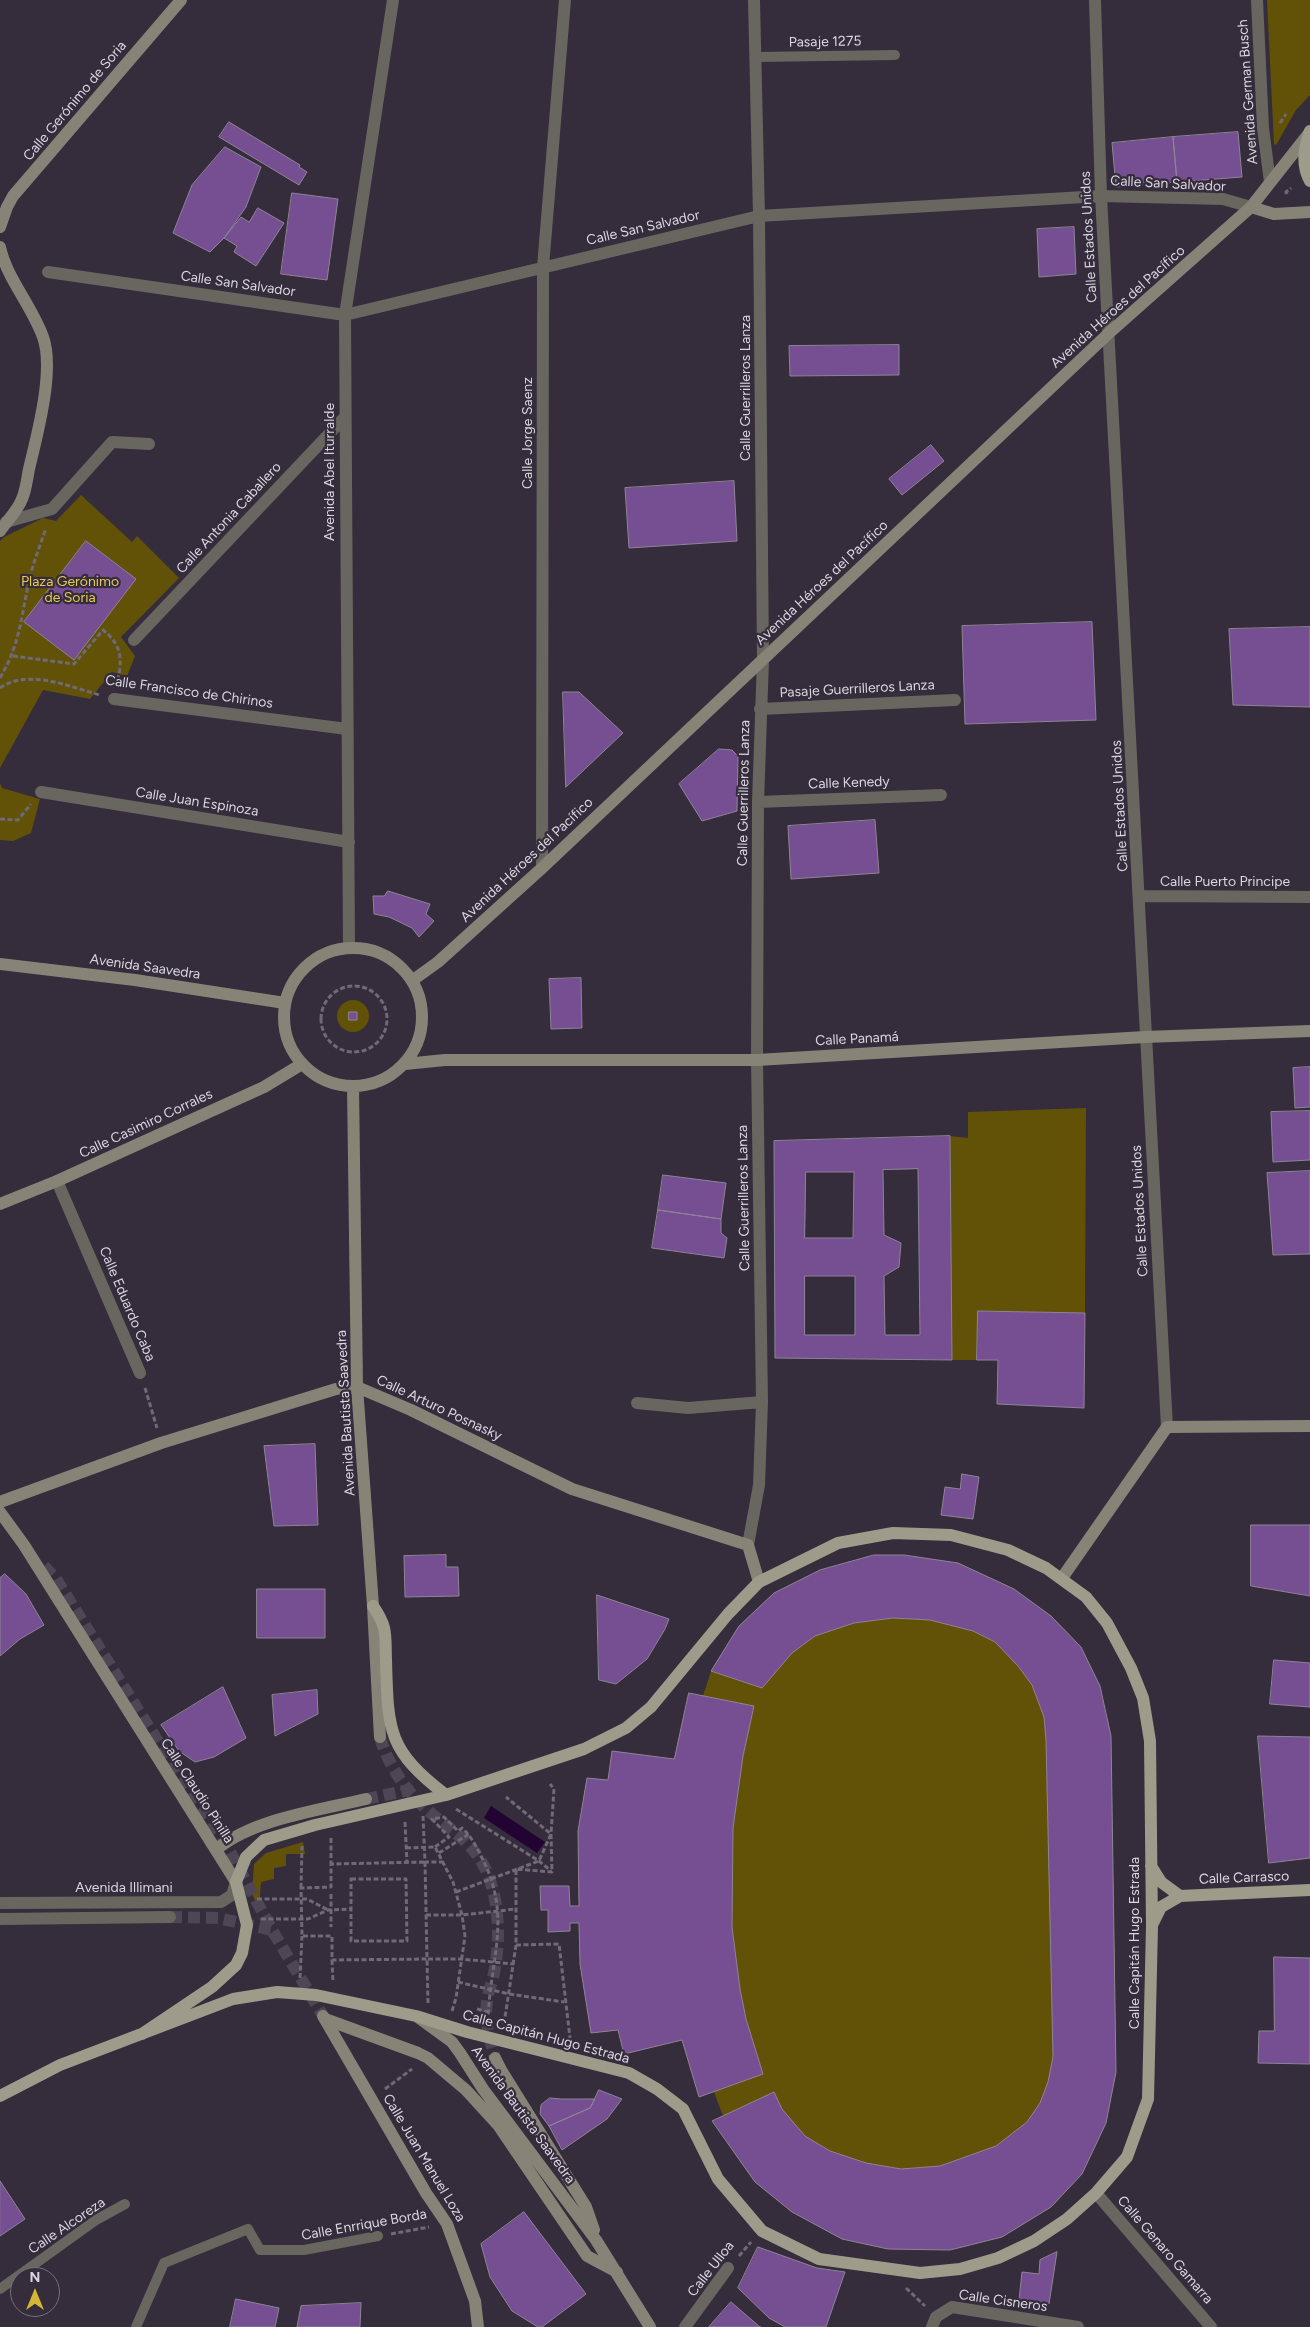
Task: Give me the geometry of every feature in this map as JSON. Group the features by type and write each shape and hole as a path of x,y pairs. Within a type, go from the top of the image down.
{"main road":[{"name":"Calle Gerónimo de Soria","path":"0,227 13,196 180,0"},
{"name":"Avenida Héroes del Pacífico","path":"413,980 438,962 542,868 1109,333 1251,208 1310,131"},
{"path":"1310,131 1304,151 1305,166 1310,181"},
{"path":"1251,208 1274,214 1310,212"},
{"path":"0,247 9,272 32,309 44,339 47,356 47,376 34,450 22,500 3,526"},
{"path":"349,947 368,949 387,956 397,963 413,980 422,1002 422,1027 413,1053 405,1064 385,1078 370,1084 353,1086 324,1080 302,1064 292,1051 283,1019 285,1003 292,983 306,966 324,954 349,947"},
{"name":"Avenida Saavedra","path":"0,964 135,980 285,1003"},
{"name":"Calle Panamá","path":"405,1064 445,1060 757,1060 1145,1037 1310,1031"},
{"name":"Calle Casimiro Corrales","path":"0,1204 57,1181 264,1087 302,1064"},
{"name":"Avenida Bautista Saavedra","path":"353,1086 357,1387 373,1606 380,1737"},
{"name":"Calle Arturo Posnasky","path":"0,1502 162,1443 336,1389 357,1387 411,1410 572,1489 748,1546"},
{"path":"1062,1578 1167,1427 1310,1426"},
{"name":"Calle Claudio Pinilla","path":"0,1512 24,1546 217,1849 236,1882 247,1925 242,1954 236,1965 212,1987 142,2034"},
{"name":"Calle Capitán Hugo Estrada","path":"142,2034 233,1999 277,1992 316,1995 416,2016 630,2073 657,2089 683,2109 718,2179 762,2230 819,2259 920,2274 960,2269 998,2258 1034,2241 1067,2219 1096,2193 1127,2157 1148,2099 1152,1926 1150,1741 1143,1698 1132,1668 1107,1623 1086,1597 1046,1568 1008,1550 951,1535 893,1533 838,1543 759,1582 728,1614 651,1707 626,1728 584,1749 430,1800 315,1825 264,1840 246,1857 236,1882"},
{"name":"Calle Claudio Pinilla","path":"24,1546 44,1566"},
{"name":"Calle Guerrilleros Lanza","path":"748,1546 759,1582"},
{"path":"373,1606 385,1624 387,1701 394,1738 402,1755 414,1769 446,1795"},
{"path":"217,1849 256,1826 366,1798"},
{"path":"1150,1863 1162,1882 1180,1896 1162,1907 1152,1926"},
{"name":"Calle Carrasco","path":"1180,1896 1310,1890"},
{"name":"Calle Juan Manuel Loza","path":"478,2327 475,2301 447,2224 426,2193 324,2016 418,2053 428,2058 457,2081 498,2125 587,2256 617,2272"},
{"name":"Avenida Bautista Saavedra","path":"416,2016 452,2042 483,2089 596,2240 650,2327"},
{"path":"0,2096 60,2066 142,2034"},
{"name":"Avenida Bautista Saavedra","path":"496,2058 500,2070 586,2207 596,2240"}],"street":[{"name":"Avenida Abel Iturralde","path":"349,947 345,315 393,0"},
{"name":"Calle Jorge Saenz","path":"542,868 543,267 565,0"},
{"name":"Calle Guerrilleros Lanza","path":"748,1546 759,1485 762,1402 757,1060 758,802 763,660 759,216 754,0"},
{"name":"Calle Estados Unidos","path":"1096,0 1101,196 1167,1427"},
{"name":"Avenida German Busch","path":"1257,0 1263,128 1270,182"},
{"name":"Calle San Salvador","path":"48,272 345,315 759,216 1101,196 1223,200 1251,208"},
{"name":"Calle Antonia Caballero","path":"134,640 345,417"},
{"path":"3,526 52,509 112,442 149,444"},
{"name":"Calle Francisco de Chirinos","path":"114,699 347,729"},
{"name":"Pasaje Guerrilleros Lanza","path":"760,709 955,700"},
{"name":"Calle Juan Espinoza","path":"41,792 349,842"},
{"name":"Calle Kenedy","path":"758,802 941,795"},
{"name":"Calle Puerto Principe","path":"1140,896 1310,897"},
{"name":"Calle Eduardo Caba","path":"57,1181 140,1373"},
{"path":"637,1403 688,1408 762,1402"},
{"name":"Avenida Illimani","path":"0,1903 221,1902 232,1895 236,1882"},
{"name":"Avenida Illimani","path":"0,1919 170,1917"},
{"name":"Calle Genaro Gamarra","path":"1096,2193 1211,2327"},
{"name":"Calle Ulloa","path":"685,2327 728,2268"},
{"name":"Calle Cisneros","path":"934,2322 952,2307 1078,2327"}],"lane":[{"name":"Pasaje 1275","path":"756,57 896,55"},
{"name":"Calle Alcoreza","path":"0,2289 96,2220 125,2204"},
{"name":"Calle Enrrique Borda","path":"136,2327 164,2263 248,2229 260,2250 304,2250 378,2236"}],"path":[{"path":"1290,199 1286,192 1291,188"},
{"path":"0,678 13,656 30,578 52,509"},
{"path":"13,656 74,664 103,630 115,640 120,660 114,699"},
{"name":"Calle Francisco de Chirinos","path":"0,688 9,682 38,679 114,699"},
{"path":"0,819 18,820 41,792"},
{"path":"360,986 370,990 384,1005 387,1025 377,1043 369,1049 349,1052 332,1044 325,1037 320,1019 321,1010 332,994 340,988 360,986"},
{"name":"Calle Eduardo Caba","path":"140,1373 162,1443"},
{"path":"550,1784 554,1790 551,1834 552,1872"},
{"path":"506,1798 551,1834"},
{"path":"455,1809 539,1861 552,1872"},
{"path":"423,1815 428,2007"},
{"path":"403,1817 407,1863"},
{"path":"406,1848 434,1847 449,1836 432,1819 444,1817 458,1831 462,1828 468,1834 492,1878 499,1910 496,1962 488,2020"},
{"path":"439,1853 468,1834"},
{"path":"456,1892 539,1861 551,1834"},
{"path":"301,1888 331,1887 331,1838"},
{"path":"300,1980 302,1844"},
{"path":"434,1847 439,1853 456,1892 462,1915 465,1936 456,1998 452,2011 460,2016"},
{"path":"331,1864 443,1862"},
{"path":"516,1869 552,1872"},
{"path":"504,2024 516,1945 516,1869"},
{"path":"351,1879 406,1879 407,1940 351,1941 351,1909 351,1879"},
{"path":"331,1894 332,1927"},
{"path":"254,1899 307,1899 330,1910"},
{"path":"260,1919 308,1919 330,1910 351,1909"},
{"path":"426,1915 462,1915 516,1909"},
{"path":"302,1936 332,1936 333,1983"},
{"path":"516,1945 559,1944 564,2002 570,2038"},
{"path":"332,1960 461,1959 514,1964"},
{"path":"458,1982 509,1994 564,2002"},
{"path":"477,2009 488,2012"},
{"path":"384,2090 416,2066"},
{"name":"Calle Enrrique Borda","path":"378,2236 447,2224"},
{"name":"Calle Ulloa","path":"728,2268 762,2230"},
{"path":"887,2270 934,2322"}],"green space":[{"path":"1267,0 1310,0 1310,95 1296,110 1276,145 1274,144"},
{"name":"Plaza Gerónimo de Soria","path":"81,495 132,542 137,536 179,578 121,637 135,656 127,676 112,672 90,699 43,690 0,768 0,541 4,537 43,518 56,521"},
{"path":"0,783 2,788 40,799 31,833 13,841 0,840"},
{"path":"353,1000 359,1001 364,1005 368,1010 368,1022 364,1027 359,1031 353,1032 347,1031 342,1027 338,1022 337,1016 338,1010 342,1005 347,1001"},
{"path":"1086,1108 1085,1313 979,1311 977,1360 952,1360 950,1136 968,1138 968,1112"},
{"path":"904,1555 958,1563 1014,1589 1051,1616 1081,1647 1111,1736 1116,2072 1106,2123 1082,2174 1051,2207 1002,2237 950,2250 888,2249 842,2239 792,2212 755,2182 712,2121 723,2116 714,2092 699,2097 682,2040 624,2054 618,2030 591,2033 580,1964 579,1923 570,1923 570,1931 548,1932 548,1910 541,1910 540,1886 569,1886 570,1906 579,1906 578,1831 587,1778 608,1780 612,1751 674,1759 689,1693 703,1696 711,1671 739,1626 774,1593"},
{"path":"303,1842 305,1854 286,1854 286,1866 274,1868 274,1879 261,1882 259,1908 252,1894 254,1864 266,1853"}],"shaded area":[{"path":"491,1806 545,1842 537,1853 484,1818"}],"building":[{"path":"229,122 300,165 299,167 307,172 299,185 219,137"},
{"path":"1238,132 1242,177 1177,182 1173,137"},
{"path":"1173,137 1177,182 1116,187 1112,143"},
{"path":"225,147 261,167 246,207 224,238 210,252 173,233 192,185"},
{"path":"292,193 338,199 327,280 281,274"},
{"path":"258,208 284,223 256,266 234,252 237,246 224,238 241,217 249,222"},
{"path":"1074,227 1076,274 1039,277 1037,229"},
{"path":"899,345 899,375 790,376 789,346"},
{"path":"931,445 944,461 902,495 889,479"},
{"path":"734,481 737,541 629,548 625,488"},
{"path":"86,541 136,579 74,660 24,622"},
{"path":"1092,622 1096,720 965,724 962,626"},
{"path":"1310,627 1310,707 1233,705 1229,629"},
{"path":"563,692 579,692 623,733 566,787"},
{"path":"719,749 732,750 738,756 737,811 702,821 679,784"},
{"path":"875,820 879,873 791,879 788,826"},
{"path":"388,891 430,904 426,914 434,921 419,937 412,928 389,917 374,914 373,896 384,896"},
{"path":"581,978 582,1028 551,1029 549,979"},
{"path":"349,1012 357,1012 357,1020 349,1020"},
{"path":"1310,1067 1310,1107 1295,1108 1293,1068"},
{"path":"1310,1111 1310,1160 1273,1162 1271,1112"},
{"path":"950,1136 952,1360 775,1358 774,1141","holes":["918,1169 920,1335 885,1335 884,1276 899,1267 901,1243 884,1235 883,1170","806,1172 854,1172 853,1238 805,1238","805,1276 855,1276 855,1335 805,1335"]},
{"path":"1310,1171 1310,1254 1273,1255 1267,1173"},
{"path":"663,1175 726,1183 721,1219 658,1210"},
{"path":"658,1210 721,1219 721,1233 727,1238 724,1258 652,1248"},
{"path":"978,1311 1085,1313 1084,1408 997,1404 998,1360 977,1360"},
{"path":"315,1444 318,1525 274,1526 264,1446"},
{"path":"962,1474 979,1477 973,1519 941,1515 945,1487 960,1489"},
{"path":"1251,1525 1310,1525 1310,1596 1251,1586"},
{"path":"446,1555 446,1567 458,1567 459,1596 405,1597 404,1556"},
{"path":"874,1555 904,1555 958,1563 1014,1589 1051,1616 1081,1647 1100,1686 1111,1736 1116,2072 1106,2123 1082,2174 1051,2207 1002,2237 950,2250 888,2249 842,2239 792,2212 755,2182 712,2121 774,2092 782,2109 805,2136 830,2151 866,2163 901,2169 940,2166 996,2146 1027,2122 1040,2103 1048,2082 1053,2057 1046,1739 1044,1717 1032,1685 1018,1666 995,1642 973,1631 930,1620 893,1618 854,1623 815,1636 792,1653 762,1688 711,1671 739,1626 774,1593 820,1570"},
{"path":"5,1574 26,1594 44,1625 20,1639 0,1656 0,1578"},
{"path":"257,1589 325,1589 325,1638 257,1638"},
{"path":"597,1595 669,1619 647,1659 616,1684 599,1680"},
{"path":"1274,1660 1310,1663 1310,1707 1270,1704"},
{"path":"223,1687 246,1738 214,1757 195,1762 179,1751 161,1725"},
{"path":"317,1690 318,1714 275,1736 272,1695"},
{"path":"689,1693 754,1706 743,1756 733,1828 732,1927 746,2019 763,2074 699,2097 682,2040 624,2054 618,2030 591,2033 580,1964 579,1923 570,1923 570,1931 548,1932 548,1910 541,1910 540,1886 569,1886 570,1906 579,1906 578,1831 587,1778 608,1780 612,1751 674,1759"},
{"path":"1258,1736 1310,1737 1310,1858 1269,1863"},
{"path":"1274,1957 1310,1958 1310,2064 1258,2063 1259,2031 1274,2031"},
{"path":"599,2090 622,2099 607,2119 562,2150 549,2126 590,2108"},
{"path":"550,2098 595,2099 590,2108 549,2126 540,2114 541,2105"},
{"path":"0,2181 25,2219 0,2236"},
{"path":"524,2212 586,2294 542,2327 538,2327 512,2311 490,2277 481,2244"},
{"path":"758,2247 817,2268 845,2272 826,2327 785,2327 769,2318 738,2288"},
{"path":"1057,2252 1049,2304 1019,2300 1022,2272 1039,2274 1040,2260"},
{"path":"236,2299 279,2308 275,2327 230,2327"},
{"path":"731,2302 760,2327 709,2327"},
{"path":"361,2303 360,2327 297,2327 301,2306"}],"tunnel":[{"path":"44,1566 56,1579 184,1783 228,1848 272,1930 322,2014"},
{"path":"380,1737 390,1763 407,1788 419,1802 467,1843 475,1852 488,1875 495,1899 498,1924 496,1961 486,2009 488,2031 495,2058"},
{"path":"366,1799 409,1790"},
{"path":"170,1917 218,1918 272,1930"}]}
